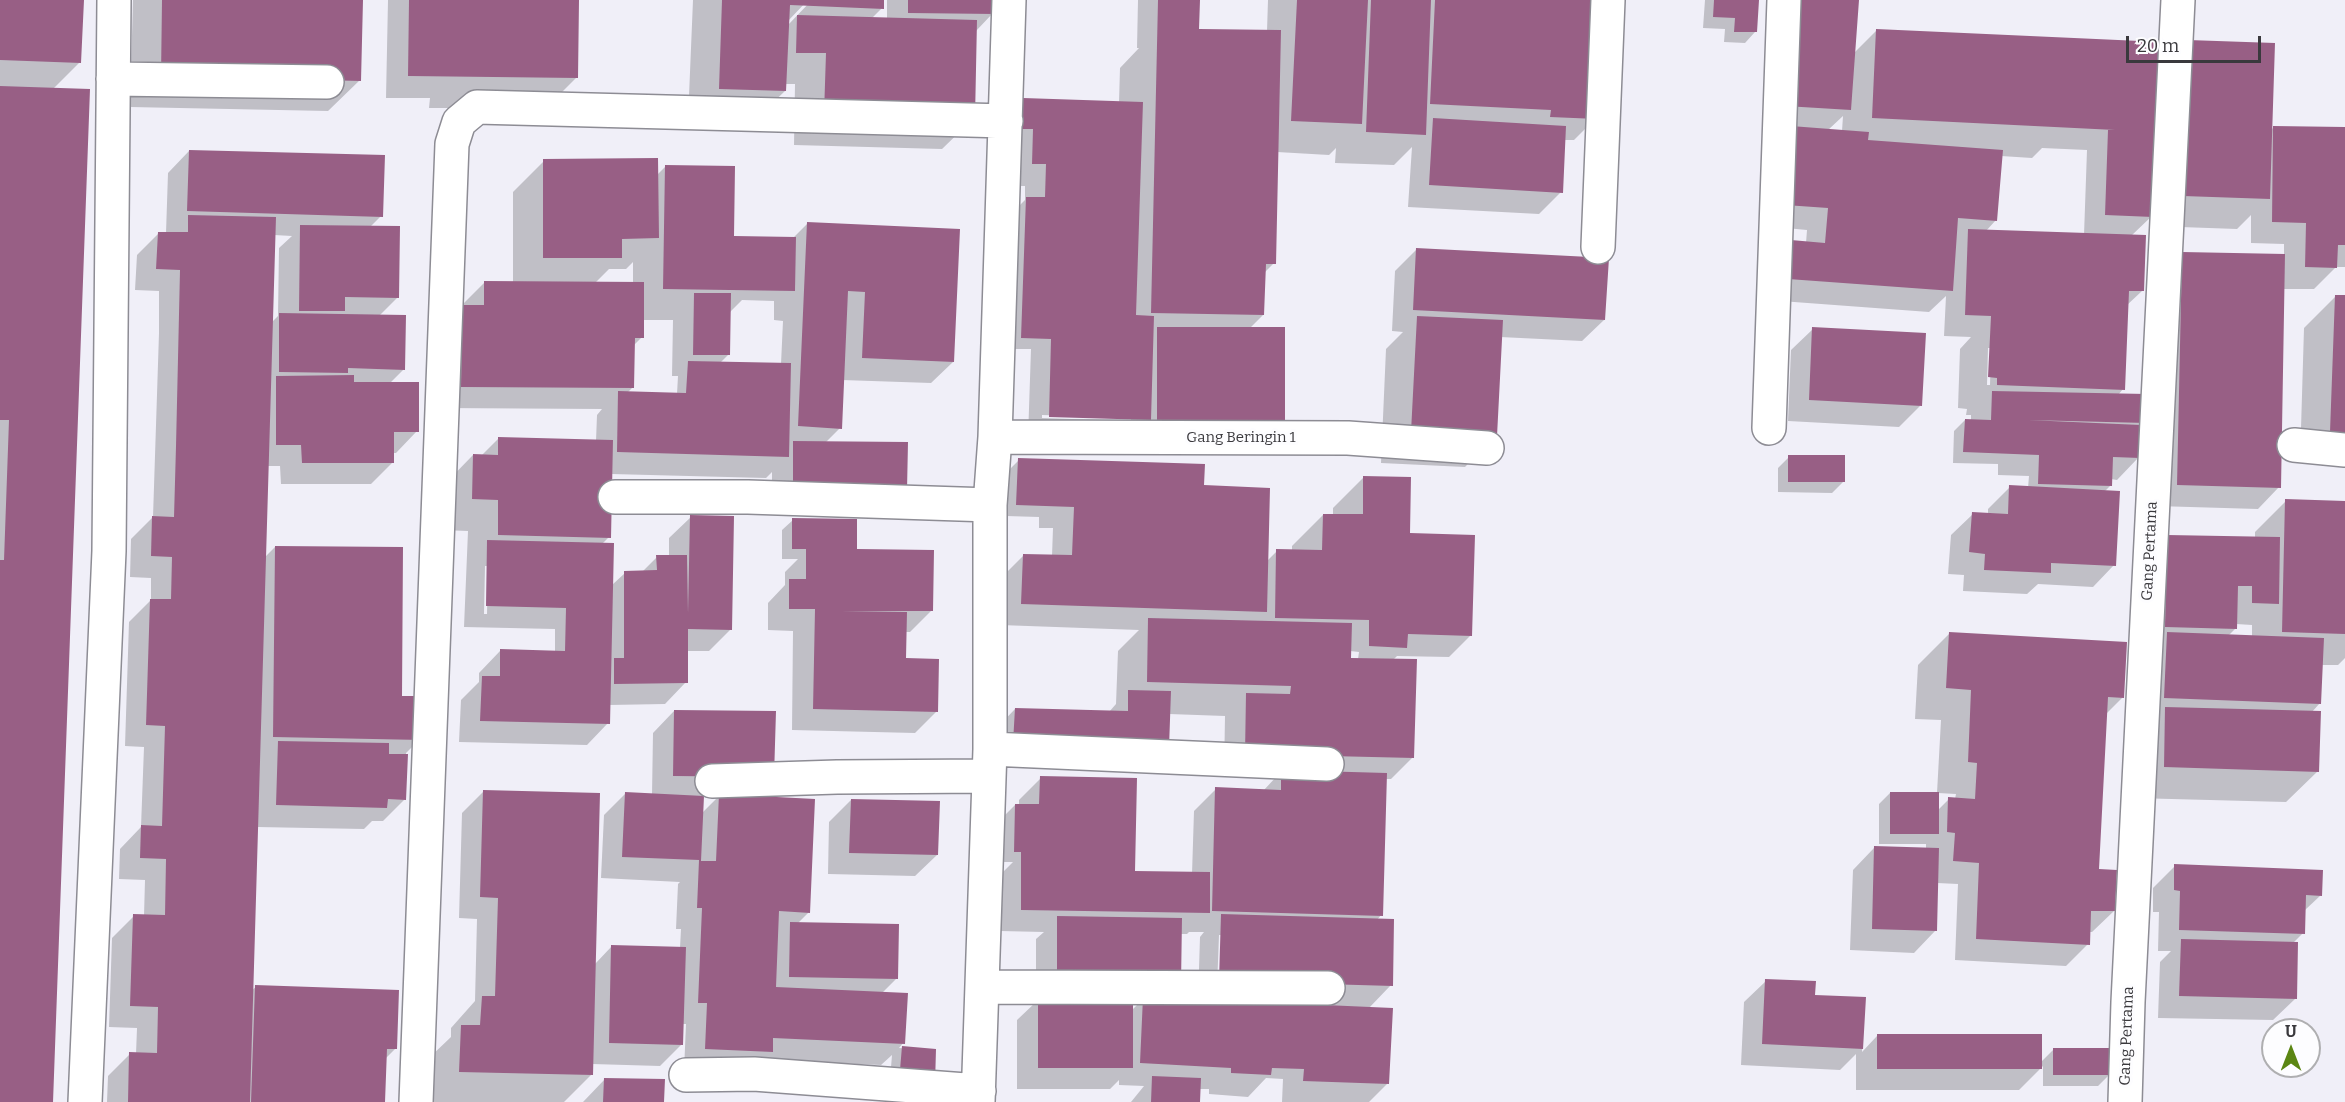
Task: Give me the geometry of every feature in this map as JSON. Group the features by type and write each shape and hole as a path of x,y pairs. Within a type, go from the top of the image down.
{"street":[{"path":"85,1102 109,551 114,0"},
{"path":"686,1076 754,1074 979,1097 990,763 990,505 995,437 1009,0"},
{"path":"1598,247 1608,0"},
{"path":"1769,428 1784,0"},
{"name":"Gang Pertama","path":"2125,1102 2128,1002 2178,0"},
{"path":"113,79 327,82"},
{"path":"417,1102 452,144 459,122 477,107 1006,121"},
{"name":"Gang Beringin 1","path":"995,437 1348,438 1487,448"},
{"path":"2294,445 2345,450"},
{"path":"615,497 748,497 990,505"},
{"path":"712,781 837,777 990,763 1327,764"},
{"path":"982,987 1328,988"}],"building":[{"path":"0,0 84,0 81,63 0,60"},
{"path":"162,0 363,0 361,81 161,76"},
{"path":"409,0 579,0 578,78 408,76"},
{"path":"722,0 884,0 884,9 790,5 786,91 719,89"},
{"path":"908,0 995,0 995,14 908,13"},
{"path":"1158,0 1200,0 1199,29 1281,30 1276,264 1266,264 1264,315 1151,313"},
{"path":"1297,0 1368,0 1362,124 1291,121"},
{"path":"1371,0 1431,0 1426,135 1366,132"},
{"path":"1435,0 1603,0 1597,119 1550,117 1551,110 1430,104"},
{"path":"1714,0 1759,0 1757,32 1734,32 1735,18 1713,17"},
{"path":"1792,0 1859,0 1851,110 1785,106"},
{"path":"797,15 977,20 975,118 824,114 826,53 796,53"},
{"path":"1876,29 2162,42 2153,217 2105,215 2108,130 2115,130 1872,118"},
{"path":"2188,40 2275,43 2270,199 2183,196"},
{"path":"0,86 90,89 53,1102 0,1102 0,560 4,560 9,420 0,420"},
{"path":"1023,98 1143,102 1136,315 1154,316 1151,420 1049,417 1051,339 1021,338 1026,197 1045,197 1046,164 1032,164 1033,129 1021,129"},
{"path":"1433,118 1566,126 1563,193 1429,185"},
{"path":"1791,126 1869,132 1868,140 2003,150 1997,221 1958,218 1953,291 1788,279 1791,240 1825,243 1828,208 1785,205"},
{"path":"2273,126 2345,127 2345,245 2338,245 2337,268 2305,267 2306,223 2272,222"},
{"path":"189,150 385,155 383,217 187,211"},
{"path":"658,158 659,238 622,239 622,258 543,258 543,159"},
{"path":"665,165 735,166 734,236 796,237 795,291 663,289"},
{"path":"188,215 276,217 250,1102 128,1102 129,1052 157,1053 158,1007 130,1006 133,914 165,915 166,859 140,858 141,825 162,826 165,726 146,725 150,599 171,599 172,557 151,556 152,516 174,517 180,270 156,269 158,232 188,232"},
{"path":"807,222 960,229 954,362 862,358 865,292 848,291 842,429 798,426"},
{"path":"300,225 400,226 399,298 345,297 345,311 299,311"},
{"path":"1968,229 2146,235 2144,291 2129,291 2125,390 1997,385 1997,378 1988,377 1991,316 1965,315"},
{"path":"1416,248 1609,258 1605,320 1413,310"},
{"path":"2182,252 2285,254 2281,488 2177,485"},
{"path":"484,281 644,282 644,338 635,338 634,388 461,387 462,305 484,305"},
{"path":"694,293 731,293 730,355 693,355"},
{"path":"2335,295 2345,295 2345,432 2330,432"},
{"path":"279,313 406,315 405,370 348,368 348,373 279,372"},
{"path":"1417,316 1503,320 1497,436 1411,432"},
{"path":"1157,327 1285,327 1285,423 1157,423"},
{"path":"1812,327 1926,333 1922,406 1809,400"},
{"path":"688,361 791,363 789,457 617,452 618,391 686,393"},
{"path":"354,375 354,382 419,382 419,432 394,432 394,463 302,463 301,445 276,445 276,376"},
{"path":"1992,391 2147,394 2146,423 2028,420 2141,425 2140,458 2113,457 2112,486 2038,484 2039,455 1963,452 1965,419 1991,420"},
{"path":"498,437 613,440 611,538 498,535 498,500 472,499 473,454 498,455"},
{"path":"793,441 908,442 907,490 793,489"},
{"path":"1788,455 1845,455 1845,482 1788,482"},
{"path":"1018,458 1205,464 1204,485 1270,488 1267,612 1021,604 1023,554 1072,555 1074,507 1016,505"},
{"path":"1363,476 1411,477 1410,533 1475,535 1472,636 1408,634 1407,648 1369,646 1369,620 1275,618 1276,549 1322,550 1323,514 1363,514"},
{"path":"2009,485 2120,491 2116,566 2051,563 2051,573 1984,570 1985,554 1969,552 1972,512 2008,514"},
{"path":"2285,499 2345,501 2345,634 2282,632"},
{"path":"690,515 734,516 732,630 688,629 688,683 614,684 614,658 624,658 624,571 657,570 656,555 687,555 688,613"},
{"path":"792,518 857,519 857,549 934,550 933,611 842,611 907,612 906,658 939,659 938,712 813,709 815,609 789,609 789,579 806,579 806,549 792,549"},
{"path":"2167,535 2280,537 2279,604 2252,603 2252,586 2238,586 2237,629 2165,627"},
{"path":"487,540 614,543 610,724 480,721 482,676 500,676 500,649 565,651 566,608 486,606"},
{"path":"275,546 403,547 402,696 422,696 422,740 273,737"},
{"path":"1148,618 1352,623 1351,658 1417,659 1414,758 1245,754 1246,693 1290,694 1291,686 1147,682"},
{"path":"1949,632 2127,642 2124,698 2108,697 2099,869 2117,870 2115,911 2091,911 2090,945 1976,939 1979,863 1953,861 1955,833 1947,832 1948,797 1975,799 1977,763 1968,762 1971,690 1946,688"},
{"path":"2167,632 2324,638 2321,704 2164,698"},
{"path":"1128,690 1171,691 1169,748 1013,743 1015,708 1128,711"},
{"path":"2165,707 2321,711 2319,772 2164,767"},
{"path":"674,710 776,711 774,777 673,776"},
{"path":"278,741 389,743 389,754 408,754 406,800 388,799 387,808 276,805"},
{"path":"1281,770 1387,773 1383,916 1212,911 1215,787 1281,790"},
{"path":"1040,776 1137,778 1135,871 1210,872 1210,913 1021,910 1021,852 1014,852 1015,804 1039,804"},
{"path":"483,790 600,793 593,1075 459,1072 461,1025 480,1025 482,996 495,996 498,898 480,897"},
{"path":"625,792 704,796 701,861 716,861 719,794 815,799 810,913 779,911 776,987 908,993 905,1044 773,1038 773,1052 705,1049 707,1003 698,1003 702,908 697,908 699,860 622,857"},
{"path":"1890,792 1939,792 1939,834 1890,834"},
{"path":"851,799 940,801 938,855 849,853"},
{"path":"1874,846 1939,848 1937,931 1872,929"},
{"path":"2174,864 2323,870 2322,896 2306,895 2305,934 2179,930 2180,891 2174,890"},
{"path":"1221,914 1394,919 1393,986 1219,981"},
{"path":"1057,916 1182,918 1181,984 1057,981"},
{"path":"790,922 899,924 898,979 789,977"},
{"path":"2181,939 2298,942 2297,999 2179,996"},
{"path":"611,945 686,947 683,1045 609,1043"},
{"path":"1765,979 1816,981 1815,995 1866,997 1863,1049 1762,1044"},
{"path":"255,985 399,990 397,1049 387,1049 385,1102 251,1102"},
{"path":"1038,997 1133,997 1133,1068 1038,1068"},
{"path":"1143,997 1393,1008 1389,1084 1303,1081 1304,1069 1272,1068 1271,1075 1231,1073 1231,1068 1140,1063"},
{"path":"1877,1034 2042,1034 2042,1069 1877,1069"},
{"path":"902,1046 936,1049 935,1084 899,1082"},
{"path":"2053,1048 2111,1048 2111,1075 2053,1075"},
{"path":"1152,1076 1201,1078 1200,1102 1151,1102"},
{"path":"604,1078 665,1079 664,1102 603,1102"}]}
